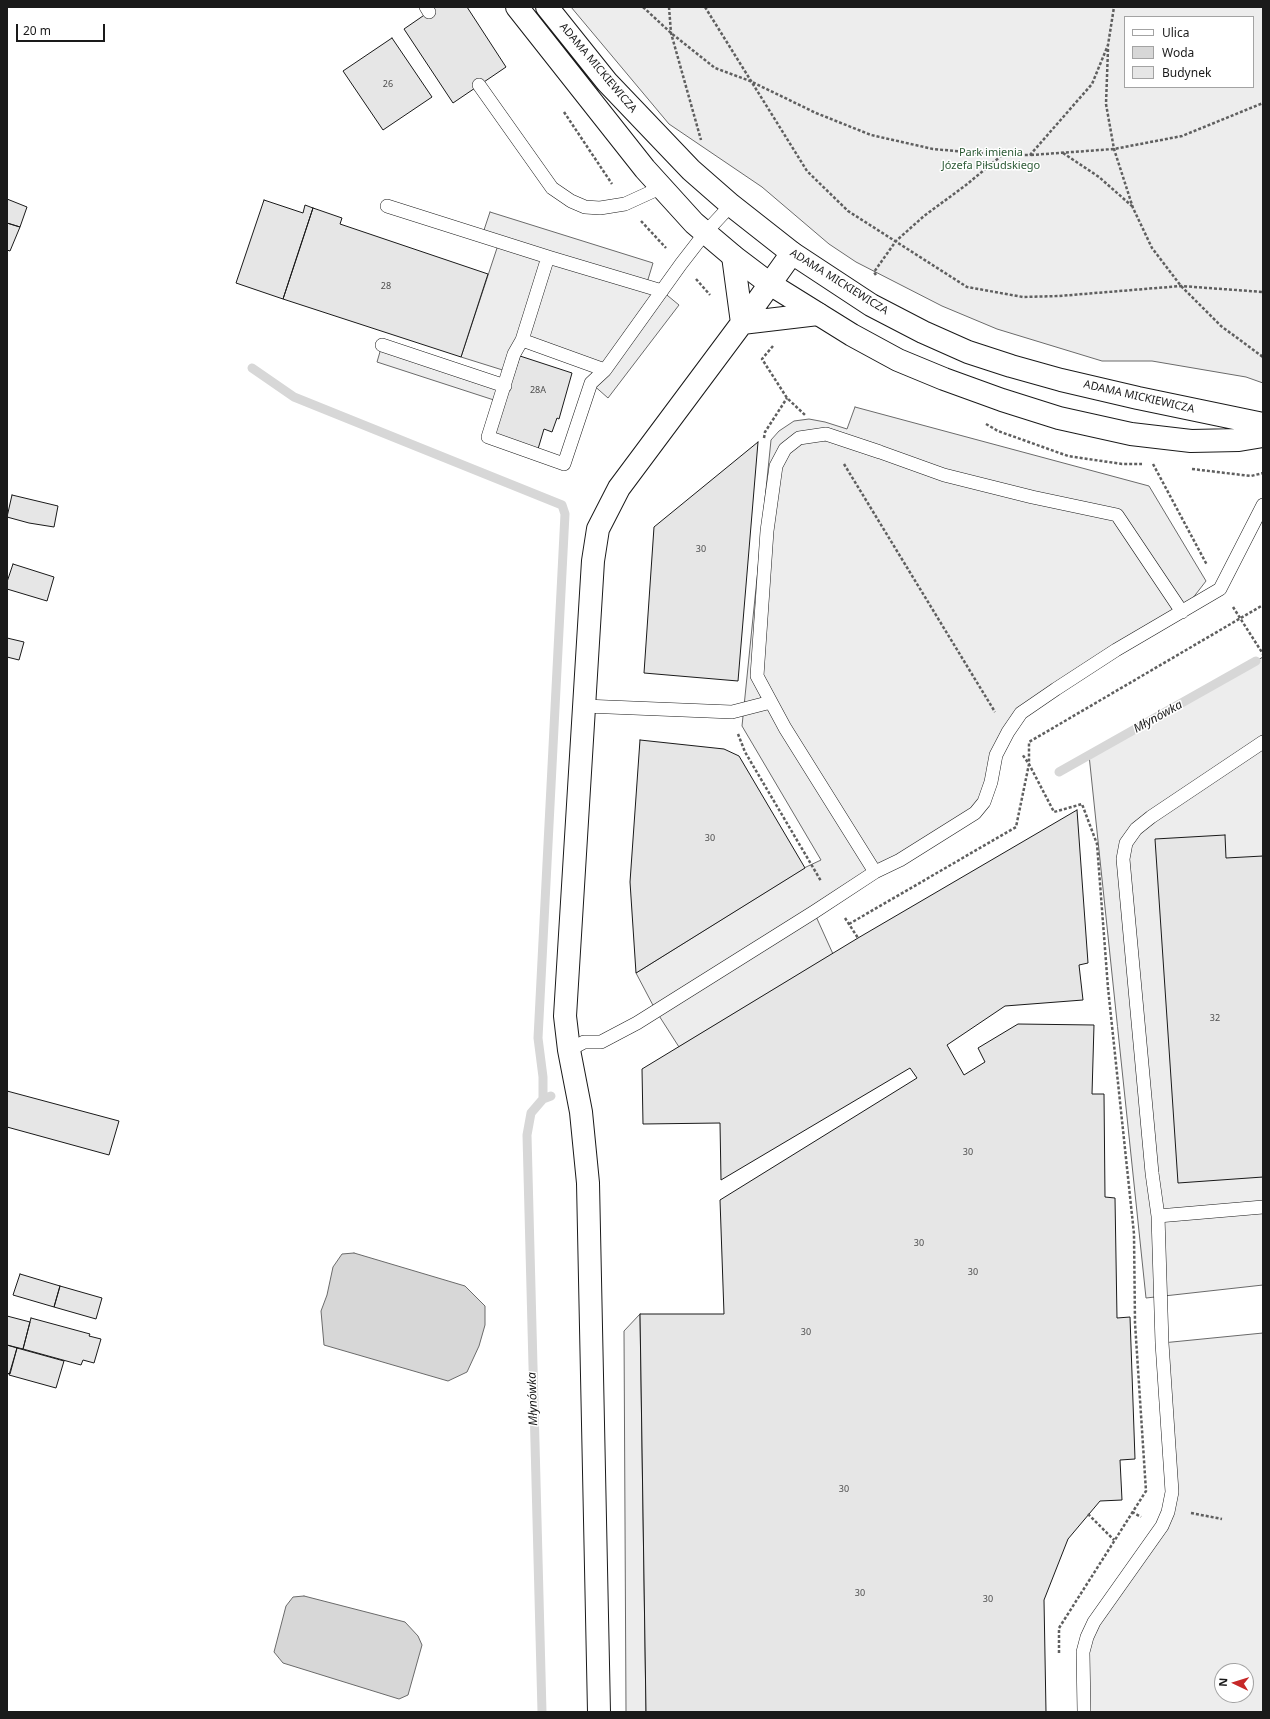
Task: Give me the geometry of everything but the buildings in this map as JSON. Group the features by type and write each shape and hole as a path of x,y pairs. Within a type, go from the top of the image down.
{"street":[{"path":"517,7 660,188 705,233 770,284 852,335 898,360 966,387 1059,418 1131,434 1191,441 1239,440 1263,436"},
{"name":"ADAMA MICKIEWICZA","path":"547,7 606,82 685,165 731,205 792,253 870,305 923,332 968,352 1061,380 1263,424"},
{"path":"600,1712 588,1183 581,1112 569,1050 565,1016 576,814 593,561 598,529 619,488 742,323 792,253"},
{"path":"733,256 742,323"},
{"path":"742,323 818,314"}],"lane":[{"path":"479,85 552,188 571,201 586,207 600,208 625,204 660,188"},
{"path":"548,257 522,340 514,354 488,437 564,464 591,383 605,370 705,233 731,205"},
{"path":"388,206 548,257 662,291"},
{"path":"522,340 605,370"},
{"path":"382,345 505,386"},
{"path":"875,872 785,728 757,676 767,530 776,466 785,449 800,438 826,434 944,476 1117,515 1182,612"},
{"path":"569,1050 584,1042 601,1042 637,1023 875,872 900,860 975,813 984,802 991,782 996,755 1008,732 1021,713 1116,650 1220,589 1263,505"},
{"path":"584,706 732,712 771,702"},
{"path":"1084,1712 1083,1652 1087,1637 1094,1622 1162,1526 1168,1512 1172,1492 1162,1343 1158,1216 1152,1173 1131,964 1123,859 1126,843 1136,829 1151,817 1263,742"},
{"path":"1158,1216 1263,1206"}],"path":[{"path":"643,7 671,33 715,68 750,81 816,113 870,136 933,149 1001,155 1030,155 1114,149 1182,136 1263,103"},
{"path":"669,7 671,33 702,143"},
{"path":"706,7 750,81 807,171 848,211 967,287 1023,297 1059,296 1181,286 1263,292"},
{"path":"1114,7 1108,45 1106,104 1114,149 1133,208 1152,248 1181,286 1221,326 1263,357"},
{"path":"1030,155 1092,84 1108,45"},
{"path":"559,105 625,204 715,300"},
{"path":"1062,153 1099,177 1133,208"},
{"path":"878,278 874,272 896,241 924,216 966,185 1001,155"},
{"path":"762,359 787,398 826,434 1008,732"},
{"path":"1153,464 1220,589 1263,654"},
{"path":"1059,1659 1058,1628 1146,1491 1135,1323 1134,1234 1108,988 1097,844 1082,804 1054,812 1028,764 1029,742 1263,605"},
{"path":"1132,1512 1143,1518"},
{"path":"1188,1514 1194,1513 1222,1519"},
{"path":"1088,1514 1114,1540"}],"shaded area":[{"name":"Park imienia Józefa Piłsudskiego","path":"571,7 1263,7 1263,383 1246,377 1152,361 1102,361 997,329 942,306 856,262 829,244 762,187 669,124"},
{"path":"490,212 653,263 646,286 662,291 679,305 608,398 591,383 605,371 523,341 509,372 461,357 499,242 482,236"},
{"path":"382,345 505,386 500,402 377,362"},
{"path":"855,407 1149,486 1206,581 1182,612 1056,689 1008,732 984,802 814,912 833,954 679,1047 656,1011 636,973 804,868 821,860 742,726 771,440 779,431 794,421 809,419 847,429"},
{"path":"1263,657 1263,1285 1146,1298 1089,755"},
{"path":"640,1314 646,1712 626,1712 624,1331"},
{"path":"1263,1333 1263,1712 1084,1712 1087,1637 1168,1512 1162,1343"}],"water":[{"path":"354,1253 465,1286 485,1306 485,1325 479,1346 467,1372 448,1381 324,1345 321,1311 327,1295 333,1267 342,1254"},
{"path":"304,1596 405,1622 418,1636 422,1645 408,1695 399,1699 283,1663 274,1652 286,1606 293,1597"}],"waterway":[{"path":"252,368 294,397 562,505 565,514 538,1038 543,1077 543,1099"},
{"name":"Młynówka","path":"1059,772 1256,661"},
{"name":"Młynówka","path":"542,1712 527,1135 531,1113 543,1099 551,1096"}]}
